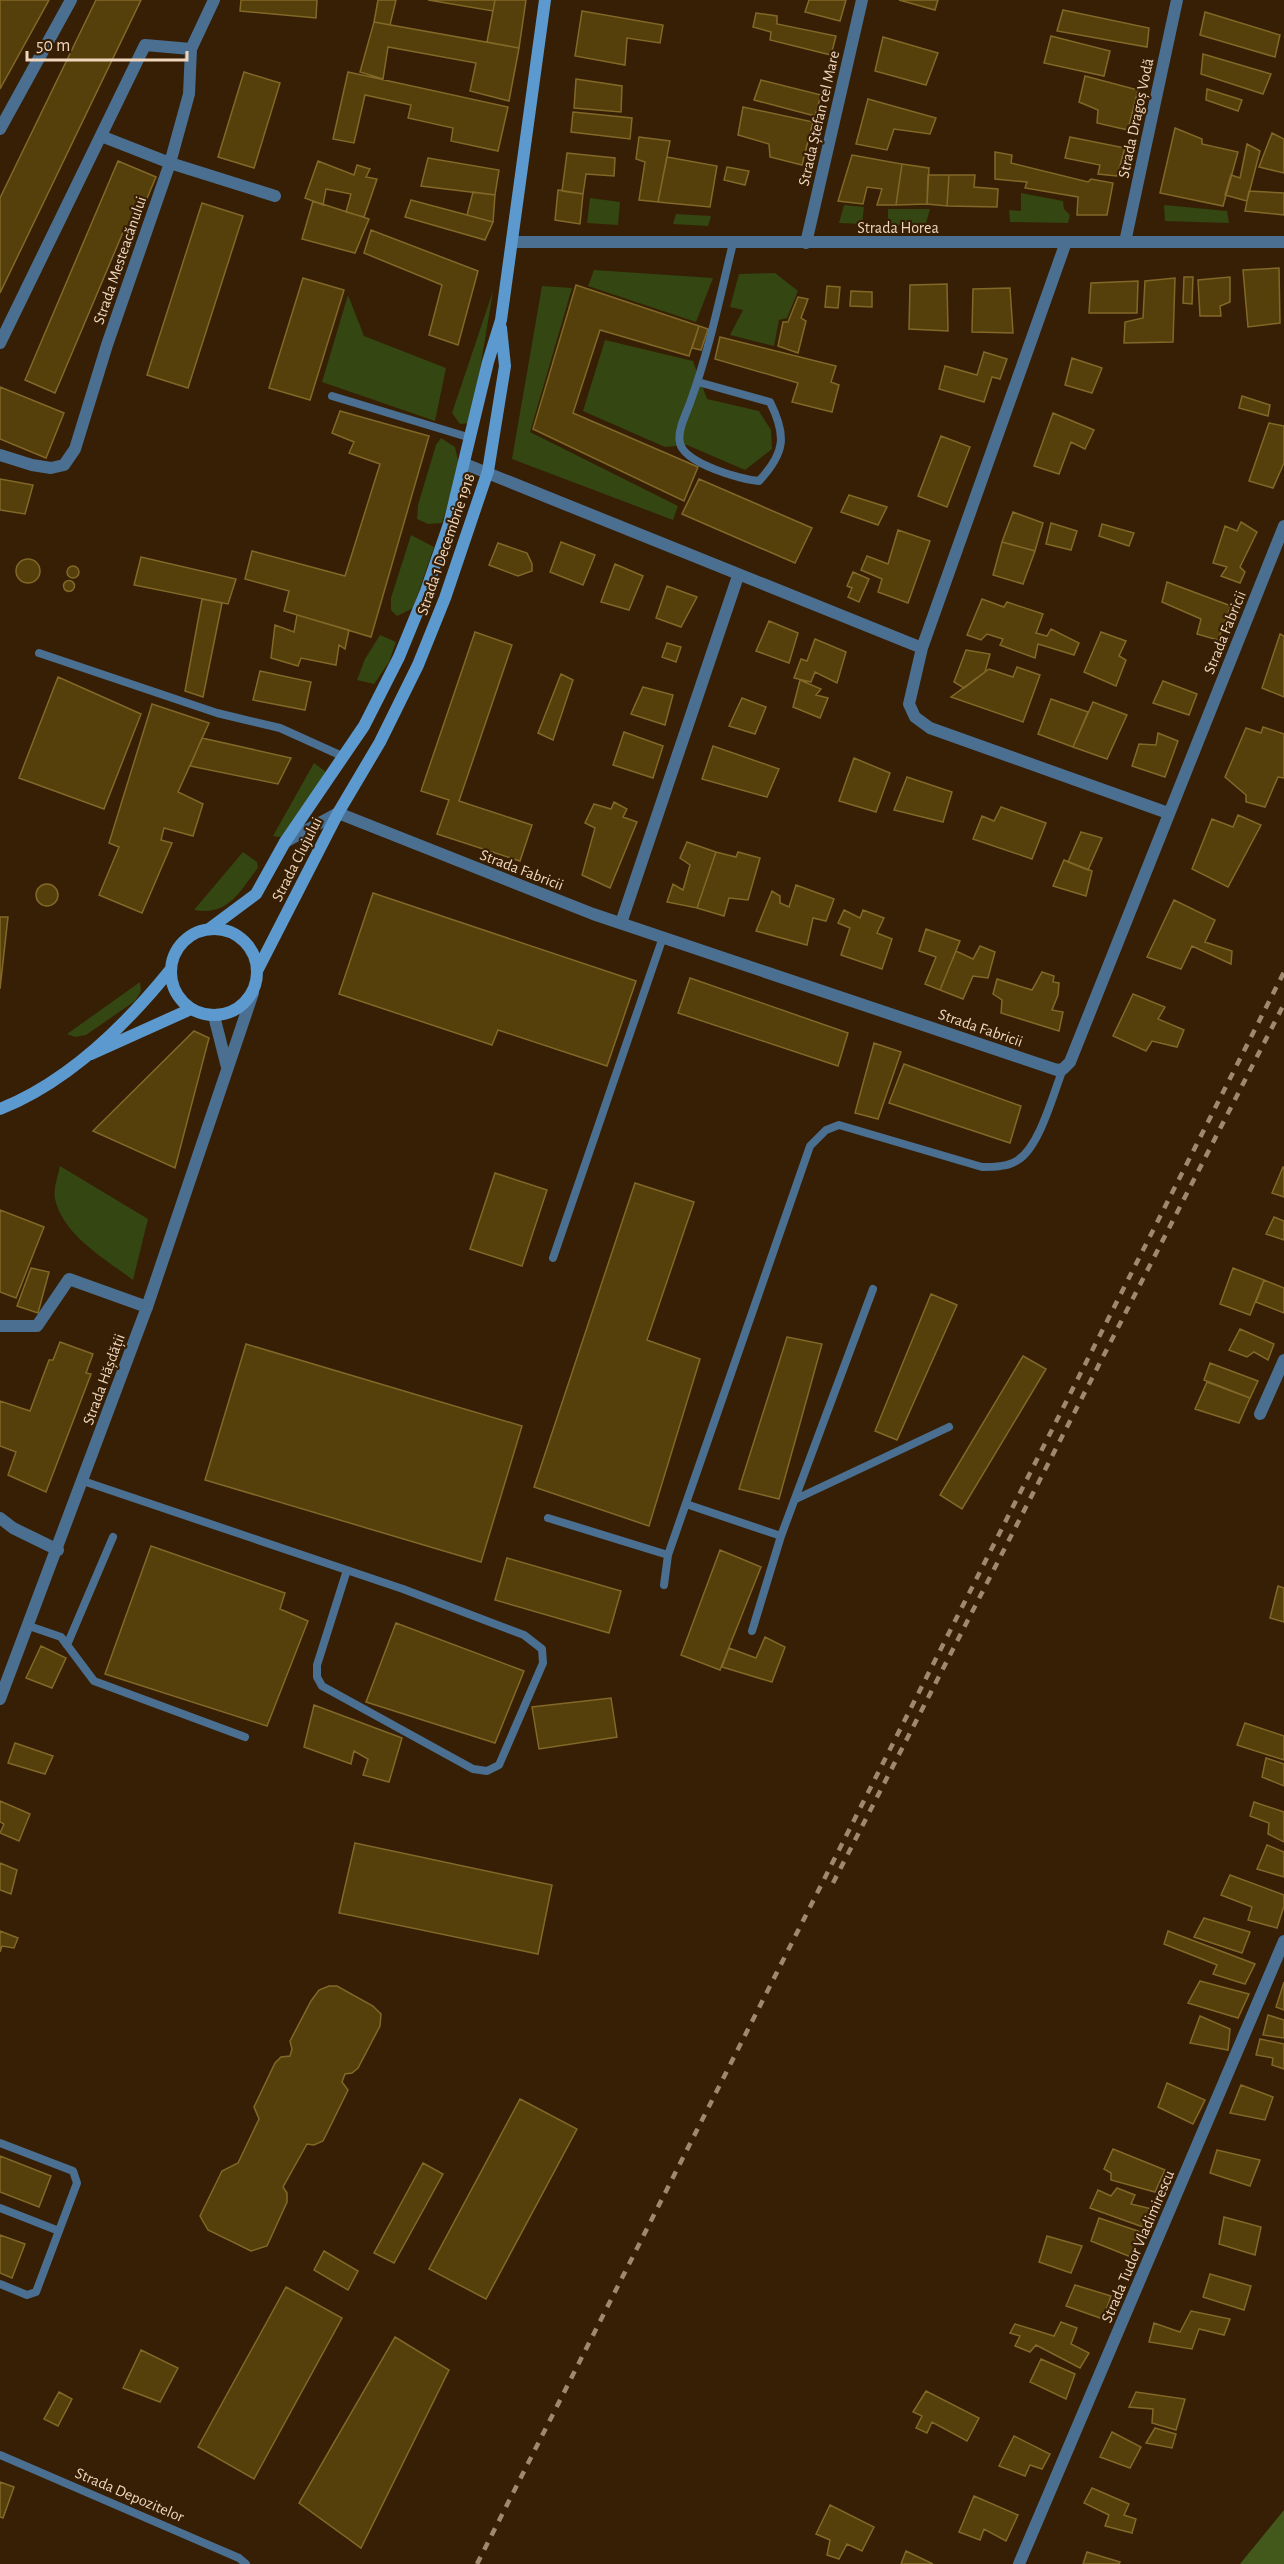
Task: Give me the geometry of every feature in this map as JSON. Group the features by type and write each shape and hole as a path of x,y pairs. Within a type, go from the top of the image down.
{"main road":[{"name":"Strada 1 Decembrie 1918","path":"342,756 364,726 410,630 449,524 488,362 501,320 545,0"},
{"name":"Strada 1 Decembrie 1918","path":"366,765 418,665 469,531 488,471 505,366 501,320"},
{"name":"Strada Clujului","path":"0,1109 41,1090 84,1057 150,995 171,969 179,946 187,938 209,929 256,894 285,842 342,756"},
{"name":"Strada Clujului","path":"253,993 258,969 338,813 366,765"},
{"path":"209,929 221,929 242,939 251,947 258,969"},
{"path":"171,969 175,992 191,1009 214,1016 237,1010 253,993"},
{"name":"Strada Clujului","path":"84,1057 191,1009"}],"street":[{"path":"0,129 71,0"},
{"name":"Strada Mesteacănului","path":"0,455 51,468 64,465 75,449 107,345 170,163 189,94 191,49 213,0"},
{"name":"Strada Ștefan cel Mare","path":"806,243 862,0"},
{"name":"Strada Dragoș Vodă","path":"1125,242 1177,0"},
{"path":"0,343 145,45 191,49"},
{"path":"101,136 170,163 274,196"},
{"name":"Strada Horea","path":"513,242 1284,242"},
{"path":"1066,242 922,648 909,704 915,717 930,729 1168,813"},
{"path":"465,464 488,471 738,576 922,648"},
{"name":"Strada Fabricii","path":"338,813 433,852 621,923 1057,1070 1063,1069 1070,1062 1284,526"},
{"path":"621,923 738,576"},
{"path":"285,842 338,813"},
{"name":"Strada Hășdății","path":"0,1698 58,1550 147,1307 253,993"},
{"path":"214,1016 228,1068"},
{"path":"0,1326 37,1326 69,1279 147,1307"},
{"path":"1260,1414 1284,1360"},
{"path":"0,1518 13,1528 58,1550"},
{"name":"Strada Tudor Vladimirescu","path":"1019,2564 1284,1941"}],"lane":[{"path":"698,382 770,402 779,419 783,439 772,467 759,481 742,480 687,455 680,442 681,429 698,382 734,243"},
{"path":"332,396 471,438"},
{"path":"39,653 217,713 280,728 342,756"},
{"path":"553,1258 663,937"},
{"path":"664,1585 668,1555 810,1146 826,1130 839,1125 982,1167 1000,1166 1018,1160 1035,1142 1063,1069"},
{"path":"752,1631 781,1536 873,1289"},
{"path":"796,1499 949,1427"},
{"path":"83,1481 347,1570 524,1635 542,1649 543,1663 499,1764 487,1772 473,1769 322,1686 317,1677 317,1665 347,1570"},
{"path":"686,1504 781,1536"},
{"path":"548,1518 668,1555"},
{"path":"67,1645 113,1537"},
{"path":"28,1626 61,1637 94,1682 245,1737"},
{"path":"0,2143 73,2171 77,2183 36,2292 27,2295 0,2284"},
{"path":"0,2208 59,2231"},
{"name":"Strada Depozitelor","path":"0,2455 239,2558 246,2564"}],"green space":[{"path":"1021,193 1063,201 1064,209 1070,215 1068,223 1010,222 1009,210 1021,211"},
{"path":"590,198 620,202 618,225 587,223"},
{"path":"844,205 864,207 862,224 839,223"},
{"path":"1164,205 1227,211 1229,223 1165,221"},
{"path":"888,209 930,209 926,223 888,226"},
{"path":"676,214 711,216 708,226 673,224"},
{"path":"594,270 713,278 696,322 588,286"},
{"path":"775,273 798,291 787,318 779,320 774,346 730,335 743,310 730,307 739,274"},
{"path":"542,286 572,288 530,432 678,506 673,520 512,459"},
{"path":"493,291 471,423 460,424 452,413"},
{"path":"348,295 364,336 446,368 435,421 322,382"},
{"path":"605,340 693,361 707,399 759,411 771,430 772,449 745,470 687,445 665,447 583,411"},
{"path":"441,438 455,447 459,465 442,523 428,524 417,519 418,505 436,445"},
{"path":"411,535 434,547 413,608 397,616 391,610 391,598"},
{"path":"380,635 396,642 389,662 374,684 357,680 365,659"},
{"path":"314,763 325,771 324,782 286,838 273,836"},
{"path":"243,852 257,862 258,868 239,893 225,906 206,911 194,910"},
{"path":"140,982 141,991 135,1001 86,1035 75,1037 67,1034"},
{"path":"60,1166 148,1219 133,1280 86,1245 67,1224 55,1199"},
{"path":"1284,2510 1284,2564 1240,2564"}],"building":[{"path":"0,0 49,0 0,89"},
{"path":"96,0 141,0 0,293 0,198"},
{"path":"241,0 317,0 316,18 240,11"},
{"path":"378,0 396,0 390,25 374,22"},
{"path":"428,0 495,0 493,11"},
{"path":"495,0 526,0 519,48 487,42"},
{"path":"809,0 846,0 840,21 805,12"},
{"path":"899,0 938,0 935,10"},
{"path":"1063,10 1149,28 1147,47 1057,31"},
{"path":"582,11 663,25 660,43 627,38 625,65 575,56"},
{"path":"1205,12 1280,35 1275,57 1200,35"},
{"path":"756,13 777,16 777,24 836,36 831,55 770,40 771,32 753,27"},
{"path":"374,22 519,48 509,101 470,91 476,63 388,47 383,79 360,72"},
{"path":"1051,36 1110,51 1104,76 1044,63"},
{"path":"883,37 938,53 926,85 875,71"},
{"path":"1203,54 1271,74 1263,94 1201,74"},
{"path":"244,72 280,83 254,168 218,157"},
{"path":"348,72 508,107 498,151 451,141 453,128 408,118 411,105 365,95 354,143 333,139"},
{"path":"1085,76 1138,90 1128,130 1097,123 1098,110 1079,102"},
{"path":"576,79 622,86 621,112 574,108"},
{"path":"761,80 821,95 815,116 754,100"},
{"path":"1207,89 1242,100 1238,111 1206,100"},
{"path":"868,99 936,118 930,134 894,129 887,150 856,144"},
{"path":"743,107 813,122 802,165 770,157 769,144 738,135"},
{"path":"573,112 632,118 630,139 571,132"},
{"path":"1175,128 1202,139 1202,144 1238,152 1223,206 1160,193"},
{"path":"1272,133 1284,139 1284,173 1259,167"},
{"path":"639,137 670,141 658,202 639,200 645,162 636,159"},
{"path":"1070,137 1125,148 1117,176 1098,174 1100,165 1065,158"},
{"path":"1247,144 1260,151 1247,201 1225,195 1231,175 1240,178"},
{"path":"995,152 1012,155 1011,163 1088,182 1091,179 1113,183 1107,215 1077,215 1078,197 1025,188 1027,182 995,179"},
{"path":"567,153 615,158 614,176 586,174 583,194 562,191"},
{"path":"852,155 902,164 896,205 877,205 882,189 867,187 863,204 838,201"},
{"path":"667,157 717,166 710,207 658,202"},
{"path":"428,158 499,170 495,195 421,186"},
{"path":"118,161 156,177 132,234 124,230 55,393 25,380"},
{"path":"318,161 354,175 357,165 370,169 366,177 377,179 364,217 346,212 351,194 326,189 323,205 305,198"},
{"path":"902,164 929,168 927,204 896,205"},
{"path":"727,167 749,171 745,185 724,180"},
{"path":"928,175 949,175 947,206 927,204"},
{"path":"949,175 975,175 974,187 998,189 997,207 947,206"},
{"path":"558,190 583,194 580,224 555,220"},
{"path":"1249,191 1284,193 1284,215 1245,211"},
{"path":"473,192 495,195 493,222 467,215"},
{"path":"411,200 493,222 485,240 405,217"},
{"path":"313,201 369,219 355,253 302,239"},
{"path":"202,203 243,216 188,388 147,375"},
{"path":"371,230 478,271 458,345 429,335 442,285 364,253"},
{"path":"1279,268 1280,323 1248,327 1243,270"},
{"path":"1184,277 1193,277 1192,304 1183,303"},
{"path":"1230,277 1230,302 1220,306 1221,316 1200,316 1198,280"},
{"path":"303,278 344,290 310,400 269,388"},
{"path":"1175,278 1173,342 1124,343 1125,322 1143,318 1145,281"},
{"path":"1138,281 1137,313 1089,313 1091,283"},
{"path":"947,284 948,331 909,329 910,285"},
{"path":"576,285 699,326 689,356 600,330 573,413 698,467 684,501 533,429"},
{"path":"827,286 840,287 838,308 825,307"},
{"path":"1010,288 1013,333 972,332 973,289"},
{"path":"851,291 872,292 872,307 850,306"},
{"path":"798,297 808,299 801,318 806,321 798,353 778,346 783,322 788,322"},
{"path":"699,326 708,329 701,350 692,348"},
{"path":"720,337 836,366 831,382 839,385 832,412 792,402 798,383 715,359"},
{"path":"984,352 1007,359 1000,379 992,377 984,402 939,389 945,366 977,375"},
{"path":"1072,358 1102,368 1092,393 1065,385"},
{"path":"0,387 64,413 46,458 0,439"},
{"path":"1242,396 1270,405 1268,416 1239,408"},
{"path":"340,411 429,436 371,637 284,611 289,591 245,579 252,551 345,576 380,464 349,453 354,442 332,433"},
{"path":"1053,413 1094,430 1085,449 1071,442 1059,474 1034,466"},
{"path":"1269,423 1284,426 1284,463 1273,488 1249,481"},
{"path":"941,436 970,447 947,507 918,496"},
{"path":"0,479 33,485 25,514 0,510"},
{"path":"699,479 812,528 795,563 682,514"},
{"path":"849,495 887,507 878,525 841,512"},
{"path":"1013,512 1043,523 1035,551 1002,542"},
{"path":"1241,522 1257,532 1240,567 1245,572 1240,583 1221,576 1227,567 1213,563 1225,526 1237,531"},
{"path":"1051,523 1077,531 1071,550 1046,544"},
{"path":"1102,524 1134,533 1129,546 1099,536"},
{"path":"898,530 930,541 908,603 878,592 882,579 861,570 867,556 888,564"},
{"path":"561,542 595,555 583,585 550,572"},
{"path":"1002,542 1035,551 1023,584 993,575"},
{"path":"498,543 527,553 532,564 532,571 518,576 489,565"},
{"path":"141,557 236,579 228,604 134,585"},
{"path":"23,559 33,559 40,566 40,576 33,583 23,583 16,576 16,566"},
{"path":"615,564 643,576 629,610 601,602"},
{"path":"75,566 79,572 75,578 71,578 67,570"},
{"path":"853,572 869,579 859,602 848,597 852,588 847,586"},
{"path":"69,580 75,586 69,592 63,586"},
{"path":"1167,582 1231,606 1218,640 1197,634 1201,619 1162,602"},
{"path":"667,586 697,597 681,627 656,618"},
{"path":"202,599 222,603 203,697 185,691"},
{"path":"982,599 1004,607 1007,602 1043,614 1036,633 1047,636 1051,629 1079,643 1074,655 1038,644 1035,658 1000,645 1003,639 987,634 981,640 967,635"},
{"path":"297,615 349,630 345,649 339,645 336,665 301,658 298,666 271,658 275,625 294,632"},
{"path":"769,621 798,633 789,663 756,651"},
{"path":"475,632 512,645 459,801 532,825 520,861 437,834 449,800 421,791"},
{"path":"1101,632 1126,641 1119,656 1126,660 1116,686 1084,672"},
{"path":"1280,634 1284,636 1284,697 1262,688"},
{"path":"815,639 846,652 837,683 815,672 811,682 794,678 801,659 807,661"},
{"path":"667,643 681,647 676,662 662,657"},
{"path":"966,650 990,654 985,672 964,688 954,682"},
{"path":"1017,667 1040,675 1023,722 951,697 989,669 1013,677"},
{"path":"260,671 311,682 305,710 253,700"},
{"path":"561,674 573,680 553,740 538,733"},
{"path":"58,677 141,714 104,809 19,778"},
{"path":"800,680 821,689 816,695 828,698 820,718 793,707"},
{"path":"1163,681 1197,694 1189,715 1153,703"},
{"path":"643,687 673,695 665,725 631,714"},
{"path":"742,698 766,707 755,734 729,726"},
{"path":"1051,699 1088,712 1073,747 1038,734"},
{"path":"1093,702 1127,715 1107,759 1073,747"},
{"path":"152,704 209,723 178,792 203,804 193,836 164,828 161,840 172,843 142,913 99,895 119,847 109,843"},
{"path":"1263,727 1284,734 1284,778 1278,777 1265,807 1246,802 1246,795 1225,777 1246,728 1261,733"},
{"path":"624,732 663,746 653,778 613,765"},
{"path":"1158,733 1178,741 1165,777 1132,766 1139,744 1156,745"},
{"path":"202,738 291,758 278,784 190,766"},
{"path":"713,746 779,769 767,797 702,779"},
{"path":"854,758 890,773 876,812 839,801"},
{"path":"907,777 952,792 943,822 894,810"},
{"path":"614,802 627,809 623,817 637,822 610,888 582,875 595,828 585,823 594,804 611,809"},
{"path":"1001,807 1046,823 1032,859 973,839 982,816 994,821"},
{"path":"1238,815 1261,825 1228,887 1192,869 1212,819 1233,827"},
{"path":"1081,832 1102,838 1088,870 1068,862"},
{"path":"687,842 716,852 697,908 667,902 673,884 683,890 690,865 680,858"},
{"path":"716,852 736,857 738,852 760,858 748,900 729,898 724,916 697,908"},
{"path":"1064,860 1092,871 1086,896 1053,886"},
{"path":"43,884 51,884 58,891 58,899 51,906 43,906 36,899 36,891"},
{"path":"796,885 834,899 826,921 813,918 807,945 756,931 772,891 780,896 780,903 789,907"},
{"path":"373,893 636,981 607,1066 498,1030 492,1045 339,994"},
{"path":"1174,900 1215,920 1205,942 1232,951 1231,964 1192,946 1181,969 1147,957"},
{"path":"844,910 860,918 863,910 884,918 877,933 892,939 882,969 841,955 850,928 838,923"},
{"path":"0,917 8,917 0,989"},
{"path":"926,929 960,941 940,990 925,984 936,957 919,951"},
{"path":"980,946 995,952 988,978 973,976 963,999 940,990 956,951 973,959"},
{"path":"1042,972 1054,976 1053,982 1059,983 1058,995 1052,1010 1063,1012 1059,1031 1001,1013 1002,1000 993,994 997,979 1032,990"},
{"path":"690,978 848,1033 838,1066 678,1013"},
{"path":"1133,994 1165,1007 1158,1019 1184,1030 1177,1047 1152,1041 1146,1051 1113,1036"},
{"path":"194,1031 209,1038 175,1168 93,1131"},
{"path":"874,1043 901,1052 878,1119 855,1113"},
{"path":"904,1064 1021,1106 1010,1143 889,1103"},
{"path":"1284,1167 1284,1197 1272,1193"},
{"path":"495,1173 547,1190 522,1266 470,1249"},
{"path":"635,1183 694,1202 647,1340 700,1359 649,1526 534,1487"},
{"path":"0,1210 44,1227 16,1298 0,1292"},
{"path":"1274,1217 1284,1221 1284,1240 1266,1234"},
{"path":"31,1268 49,1272 38,1313 17,1306"},
{"path":"1233,1268 1264,1280 1250,1315 1220,1304"},
{"path":"1264,1280 1284,1288 1284,1313 1256,1302"},
{"path":"931,1294 957,1305 897,1440 875,1431"},
{"path":"1240,1329 1274,1344 1268,1360 1254,1352 1247,1357 1229,1350"},
{"path":"787,1337 822,1344 779,1499 739,1489"},
{"path":"60,1342 93,1354 86,1373 91,1374 46,1492 8,1475 16,1452 0,1446 0,1401 30,1411 49,1360 53,1360"},
{"path":"246,1344 522,1426 481,1562 205,1480"},
{"path":"1023,1356 1046,1369 962,1509 940,1495"},
{"path":"1210,1363 1258,1381 1250,1398 1204,1380"},
{"path":"1207,1382 1250,1398 1239,1423 1195,1409"},
{"path":"151,1546 285,1593 280,1609 308,1621 267,1726 105,1674"},
{"path":"720,1550 761,1567 720,1670 681,1655"},
{"path":"507,1558 621,1591 609,1633 495,1600"},
{"path":"1278,1586 1284,1588 1284,1622 1270,1618"},
{"path":"396,1623 524,1671 495,1743 366,1702"},
{"path":"765,1637 785,1647 772,1682 722,1667 729,1648 756,1658"},
{"path":"41,1646 66,1658 52,1688 26,1678"},
{"path":"611,1698 617,1737 539,1749 532,1707"},
{"path":"314,1705 402,1738 389,1782 363,1775 368,1759 354,1751 351,1764 304,1747"},
{"path":"1245,1723 1284,1736 1284,1760 1237,1745"},
{"path":"15,1743 53,1756 45,1774 8,1763"},
{"path":"1266,1758 1284,1764 1284,1786 1262,1777"},
{"path":"0,1801 30,1814 19,1841 0,1833 4,1824 0,1822"},
{"path":"1254,1802 1284,1812 1284,1842 1268,1834 1269,1823 1250,1816"},
{"path":"355,1843 552,1885 538,1954 339,1913"},
{"path":"1267,1845 1284,1852 1284,1877 1257,1869"},
{"path":"0,1863 17,1870 11,1894 0,1890"},
{"path":"1230,1875 1284,1895 1284,1906 1277,1928 1248,1920 1252,1907 1221,1895"},
{"path":"1204,1918 1250,1932 1242,1953 1194,1937"},
{"path":"0,1931 18,1938 14,1948 2,1946 0,1952"},
{"path":"1168,1931 1255,1964 1245,1984 1213,1974 1217,1965 1164,1944"},
{"path":"1200,1981 1249,1994 1238,2018 1188,2003"},
{"path":"1284,1982 1284,2010 1276,2007"},
{"path":"337,1986 373,2006 381,2014 380,2026 358,2068 352,2073 345,2074 342,2082 348,2090 323,2141 314,2145 307,2144 283,2187 287,2193 287,2202 267,2246 251,2251 208,2230 200,2216 222,2171 238,2163 259,2119 254,2107 275,2063 281,2057 290,2056 292,2049 290,2041 311,2001 319,1990"},
{"path":"1268,2015 1284,2020 1284,2038 1263,2035"},
{"path":"1200,2016 1230,2029 1228,2050 1190,2043"},
{"path":"1260,2039 1284,2044 1284,2069 1272,2065 1273,2058 1256,2055"},
{"path":"1167,2083 1205,2100 1193,2124 1158,2107"},
{"path":"1241,2085 1273,2097 1265,2120 1230,2113"},
{"path":"520,2099 577,2129 486,2299 429,2269"},
{"path":"1113,2149 1165,2170 1155,2192 1111,2180 1111,2173 1104,2169"},
{"path":"1217,2150 1260,2160 1250,2186 1210,2173"},
{"path":"0,2156 51,2176 39,2207 0,2192"},
{"path":"423,2163 443,2174 394,2263 374,2253"},
{"path":"1117,2188 1135,2195 1131,2204 1152,2209 1143,2227 1090,2208 1098,2190 1111,2196"},
{"path":"1224,2217 1261,2227 1255,2255 1219,2244"},
{"path":"1099,2218 1141,2232 1131,2257 1091,2241"},
{"path":"0,2235 25,2244 12,2278 0,2273"},
{"path":"1047,2236 1082,2246 1071,2273 1039,2262"},
{"path":"324,2251 358,2271 348,2290 314,2270"},
{"path":"1210,2274 1251,2286 1244,2310 1203,2297"},
{"path":"1075,2285 1111,2296 1103,2319 1066,2306"},
{"path":"286,2287 342,2318 254,2479 198,2447"},
{"path":"1191,2311 1230,2319 1224,2335 1199,2329 1192,2349 1149,2342 1154,2323 1180,2332"},
{"path":"1061,2322 1077,2328 1071,2344 1089,2353 1080,2368 1036,2345 1030,2352 1015,2346 1020,2336 1010,2333 1015,2324 1054,2336"},
{"path":"395,2337 449,2370 361,2548 299,2503"},
{"path":"141,2350 178,2368 160,2402 123,2388"},
{"path":"1041,2359 1075,2374 1066,2399 1030,2382"},
{"path":"926,2391 979,2418 967,2441 932,2422 927,2433 916,2428 922,2416 913,2412"},
{"path":"59,2392 72,2399 58,2426 44,2419"},
{"path":"1136,2392 1185,2399 1176,2430 1152,2423 1153,2409 1129,2407"},
{"path":"1155,2428 1176,2434 1172,2448 1146,2443"},
{"path":"1112,2432 1141,2447 1130,2468 1100,2457"},
{"path":"1014,2436 1050,2454 1042,2469 1030,2465 1025,2476 999,2466"},
{"path":"0,2482 14,2487 3,2518 0,2517"},
{"path":"1092,2488 1129,2504 1124,2515 1136,2519 1132,2533 1105,2526 1109,2515 1084,2503"},
{"path":"974,2496 1018,2515 1006,2541 984,2529 980,2540 959,2532"},
{"path":"830,2505 874,2527 862,2551 847,2544 839,2559 827,2555 830,2540 816,2534"},
{"path":"906,2551 933,2564 901,2564"},
{"path":"1087,2552 1120,2562 1119,2564 1083,2564"}],"railway":[{"path":"477,2564 1284,972"},
{"path":"833,1883 1284,1004"}]}
